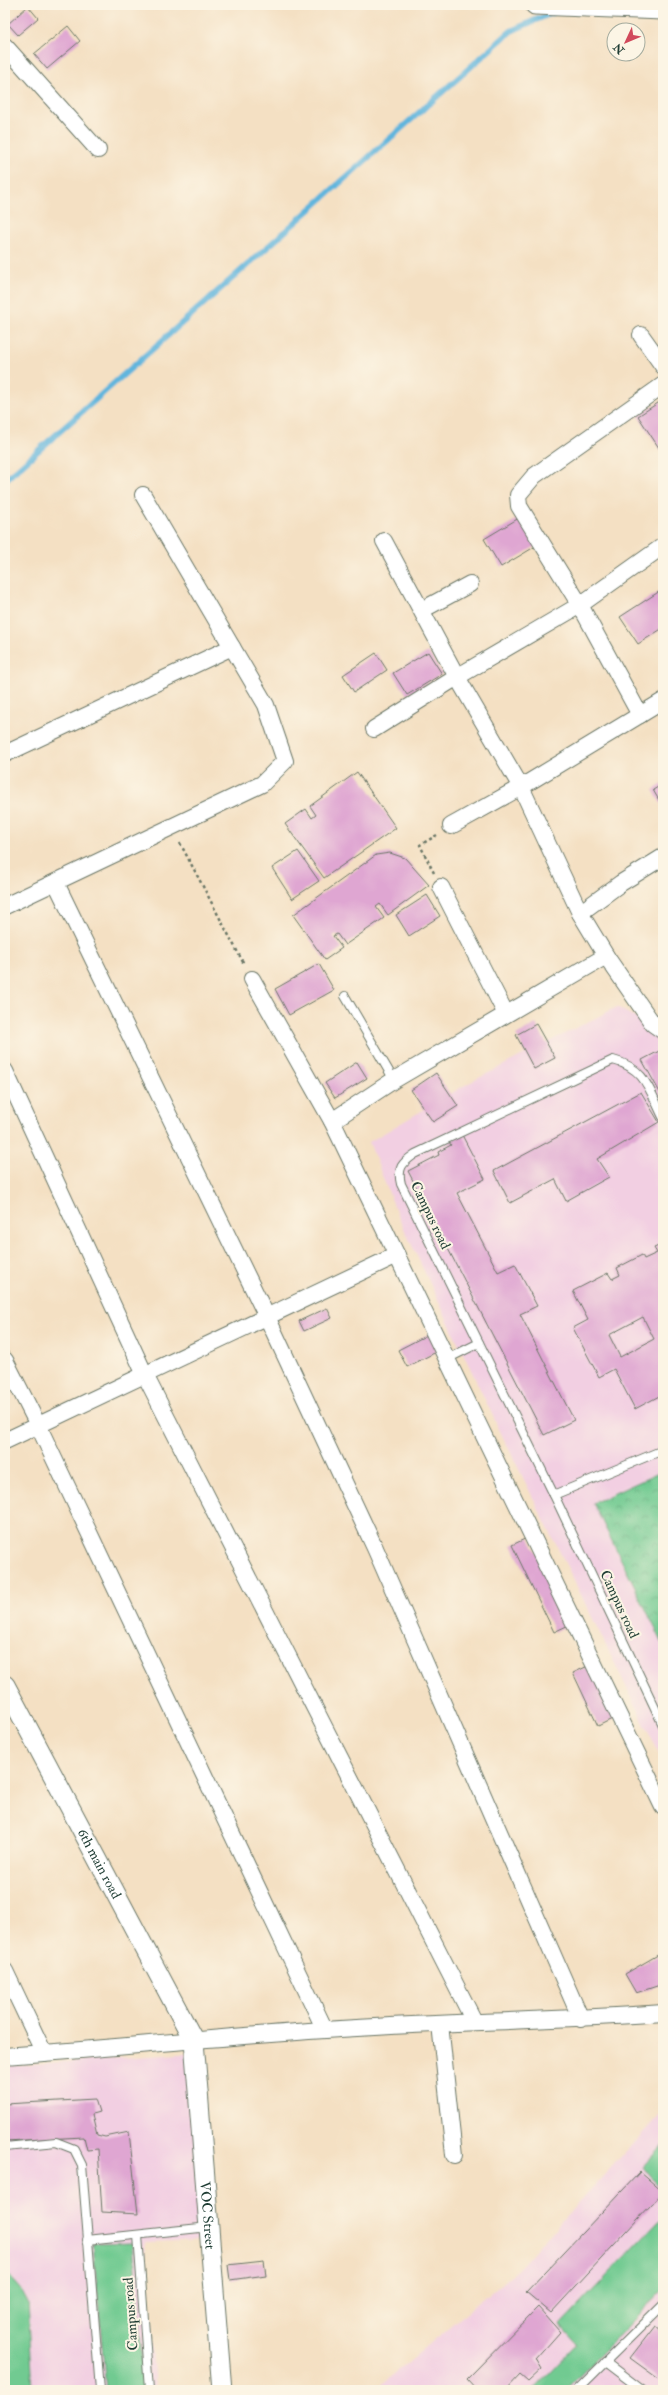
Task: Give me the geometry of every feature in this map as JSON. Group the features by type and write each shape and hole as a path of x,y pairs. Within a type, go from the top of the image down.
{"street":[{"path":"544,5 663,10"},
{"path":"5,46 98,150"},
{"path":"641,335 663,366"},
{"path":"640,715 580,605 522,512 519,506 518,495 534,476 663,385"},
{"path":"5,906 262,784 285,761 266,705 143,495"},
{"path":"384,541 422,610 456,677 521,787 580,913 606,956 653,1024 663,1031"},
{"path":"374,729 456,677 580,605 663,546"},
{"path":"422,610 470,584"},
{"path":"5,754 232,647"},
{"path":"451,826 521,787 663,701"},
{"path":"580,913 621,883 663,857"},
{"path":"56,883 267,1316 375,1548 581,2019"},
{"path":"441,888 506,1014"},
{"path":"332,1121 394,1080 606,956"},
{"path":"252,979 332,1121 663,1807"},
{"path":"5,1071 145,1375 474,2021"},
{"path":"5,1441 397,1255"},
{"path":"5,1360 38,1425 325,2030"},
{"name":"6th main road","path":"5,1685 194,2041"},
{"path":"5,1971 44,2053"},
{"path":"5,2056 325,2030 474,2021 581,2019 663,2013"},
{"path":"440,2024 454,2155"},
{"name":"VOC Street","path":"194,2041 222,2390"}],"lane":[{"path":"345,996 394,1080"},
{"name":"Campus road","path":"663,1117 640,1072 627,1064 613,1060 415,1154 403,1162 398,1174 401,1184 554,1495 663,1724"},
{"path":"447,1359 478,1343"},
{"path":"554,1495 663,1450"},
{"path":"5,2147 56,2142 74,2149 82,2165 100,2390"},
{"path":"87,2240 209,2227"},
{"name":"Campus road","path":"138,2235 149,2390"},
{"path":"578,2390 663,2305"},
{"path":"605,2362 642,2390"}],"path":[{"path":"172,828 252,979"},
{"path":"420,845 441,888"}],"shaded area":[{"path":"617,1007 663,1034 663,1761 499,1429 398,1216 369,1142 467,1084"},
{"path":"180,2054 200,2054 214,2240 145,2242 155,2390 5,2390 5,2066"},
{"path":"663,2111 663,2390 375,2390 515,2272"}],"green space":[{"path":"663,1471 663,1644 593,1503"},
{"path":"663,2146 663,2192 643,2167"},
{"path":"663,2217 663,2290 566,2390 533,2390 577,2344 560,2325"},
{"path":"133,2242 144,2390 106,2390 93,2243"},
{"path":"5,2271 21,2289 28,2302 33,2390 8,2390"}],"building":[{"path":"28,6 38,18 18,35 8,24"},
{"path":"68,26 80,41 47,69 34,54"},
{"path":"661,401 663,405 663,454 638,416"},
{"path":"519,518 536,546 501,567 484,539"},
{"path":"660,591 663,596 663,628 638,644 620,617"},
{"path":"428,652 442,674 407,695 393,673"},
{"path":"376,653 387,670 354,692 343,675"},
{"path":"357,772 396,828 324,878 285,824 306,809 312,818 316,815 310,806"},
{"path":"663,784 663,807 653,790"},
{"path":"298,851 319,881 292,899 272,868"},
{"path":"390,853 405,858 429,885 388,915 380,904 376,907 384,918 345,945 337,934 333,936 342,948 325,960 293,915 376,855"},
{"path":"427,895 440,916 409,936 396,915"},
{"path":"319,964 334,990 289,1015 275,989"},
{"path":"536,1024 555,1058 534,1069 516,1035"},
{"path":"663,1049 663,1098 642,1060"},
{"path":"357,1062 367,1078 335,1098 325,1083"},
{"path":"436,1073 458,1106 433,1122 411,1090"},
{"path":"641,1092 659,1122 597,1159 609,1177 566,1201 555,1179 510,1203 494,1171"},
{"path":"462,1135 485,1179 457,1193 498,1272 515,1264 537,1306 520,1314 574,1420 544,1435 408,1171 439,1155 438,1152 451,1145 449,1142"},
{"path":"663,1244 663,1394 635,1409 614,1369 599,1377 573,1328 588,1320 573,1291 608,1273 612,1279 620,1275 617,1268 642,1255 644,1259 657,1253 654,1248","holes":["643,1317 654,1339 620,1357 609,1335"]},
{"path":"327,1308 332,1318 304,1331 299,1321"},
{"path":"429,1334 438,1351 407,1367 398,1350"},
{"path":"529,1537 571,1624 554,1632 512,1545"},
{"path":"590,1665 616,1717 598,1726 573,1673"},
{"path":"663,1952 663,1984 636,1993 625,1974"},
{"path":"95,2099 99,2112 92,2114 97,2135 105,2137 129,2132 138,2214 102,2212 98,2149 87,2150 84,2137 5,2141 5,2104"},
{"path":"640,2172 663,2192 551,2313 526,2292"},
{"path":"264,2261 266,2275 230,2280 228,2265"},
{"path":"538,2307 560,2332 536,2359 542,2369 528,2382 520,2375 506,2390 477,2390 467,2379"},
{"path":"655,2326 663,2332 663,2382 630,2358"}],"waterway":[{"path":"5,480 511,31 554,12"}]}
